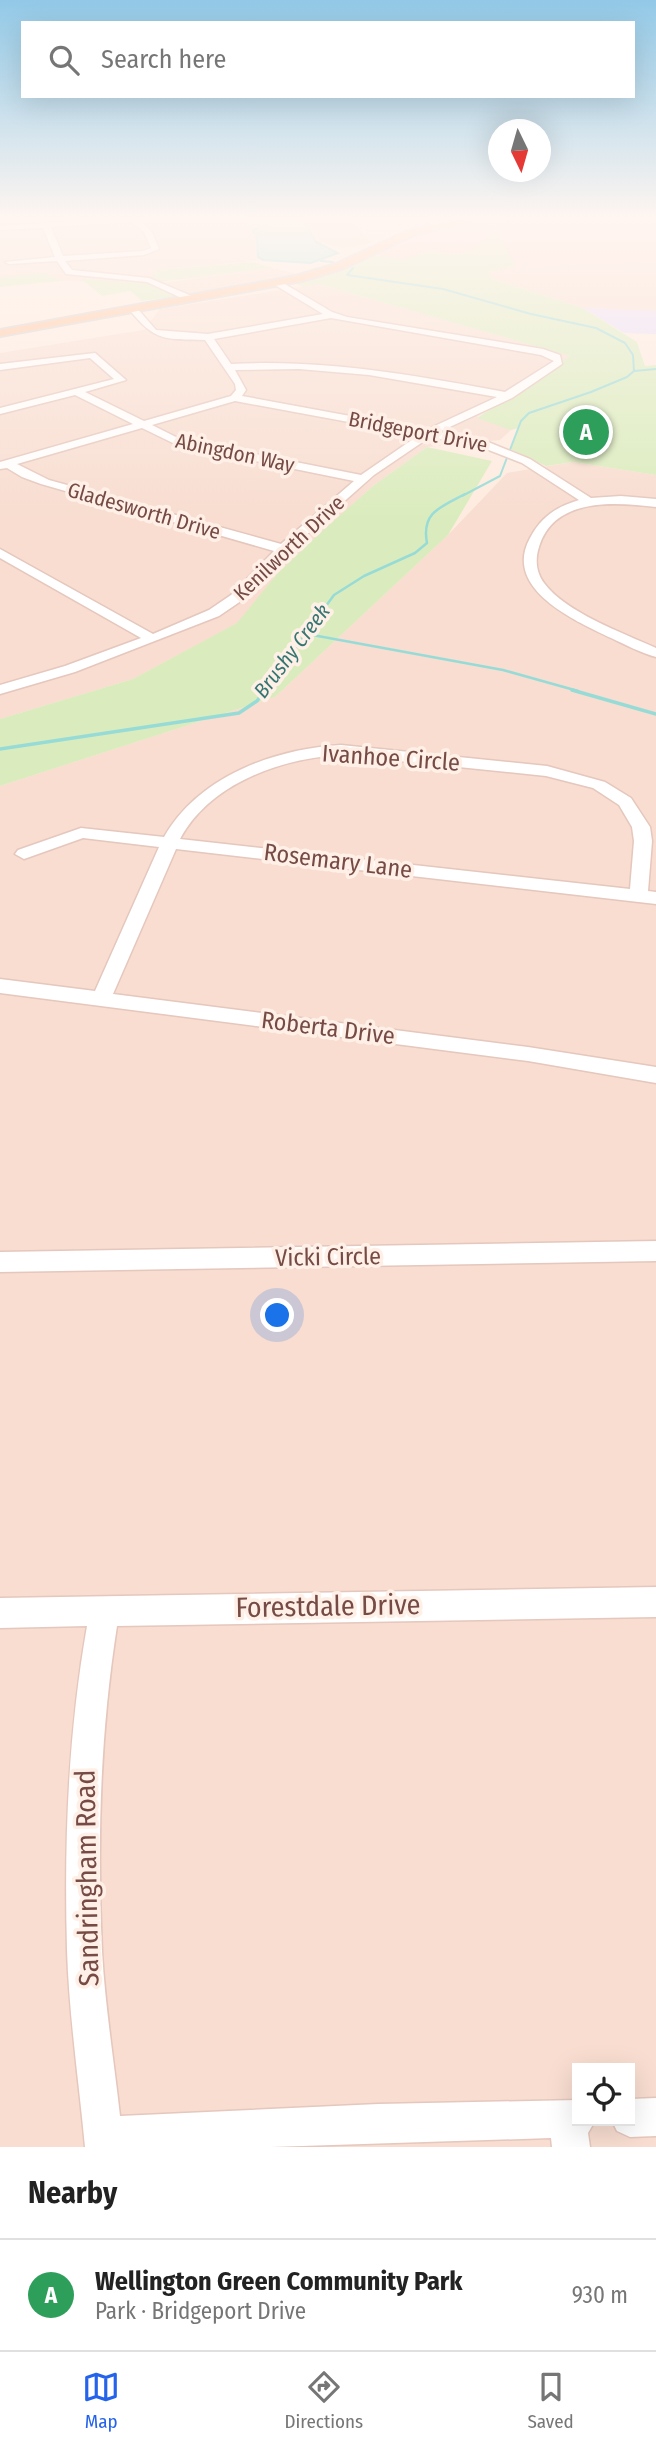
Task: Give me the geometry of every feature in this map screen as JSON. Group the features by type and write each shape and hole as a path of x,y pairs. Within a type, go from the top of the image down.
{"main road":[{"path":"0,333 77,319"}],"street":[{"path":"141,319 148,329 156,333 208,337 308,319"},
{"name":"Kenilworth Drive","path":"0,690 40,680 152,639 229,604 283,549 362,479 429,433 508,396 559,363 554,355 385,328 348,319"},
{"path":"4,465 235,398 241,386 208,337"},
{"path":"0,367 92,355 121,380 0,411"},
{"path":"228,367 328,365 508,396"},
{"name":"Abingdon Way","path":"77,392 142,426 191,446 362,479"},
{"name":"Bridgeport Drive","path":"235,398 429,433 498,449 520,458 588,501"},
{"name":"Gladesworth Drive","path":"4,465 45,482 283,549"},
{"path":"655,651 554,600 540,586 530,569 530,552 546,523 564,509 588,501 656,503"},
{"path":"0,553 152,639"},
{"name":"Ivanhoe Circle","path":"101,999 182,823 231,783 271,763 309,752 341,750 547,771 599,785 630,807 643,834 648,897"},
{"name":"Rosemary Lane","path":"24,854 81,833 648,897"},
{"name":"Roberta Drive","path":"0,986 528,1054 656,1075"},
{"name":"Vicki Circle","path":"0,1262 656,1251"},
{"name":"Forestdale Drive","path":"0,1614 656,1602"},
{"name":"Sandringham Road","path":"103,2141 85,1953 83,1837 85,1760 105,1611"},
{"path":"635,2118 656,2117"},
{"path":"103,2141 378,2123 572,2129"}],"shaded area":[{"path":"152,319 442,319 571,356 477,417 511,430 500,440 427,447 373,486 277,574 238,623 133,679 0,719 0,353 144,330"},
{"path":"601,319 656,319 656,334 624,333"},
{"path":"573,462 656,475 656,2147 0,2147 0,786 275,697 448,535 507,473"}],"green space":[{"path":"441,319 601,319 637,342 645,366 656,365 656,475 573,462 546,466 510,449 518,428 511,430 477,418 570,356"},
{"path":"427,447 492,461 448,535 275,697 0,786 0,719 133,679 237,623 277,574 318,535 373,486"}],"waterway":[{"path":"555,319 596,328 625,343 633,355 634,371"},
{"name":"Brushy Creek","path":"634,371 656,369"},
{"name":"Brushy Creek","path":"462,496 500,476 521,421 529,413 591,392 627,377 634,371"},
{"name":"Brushy Creek","path":"264,691 334,595 364,576 415,553 427,543 427,524 430,517 465,494"},
{"path":"307,634 503,670 578,691"},
{"name":"Brushy Creek","path":"0,749 239,713 257,701 265,690"},
{"path":"572,690 656,714"}],"place":[{"name":"Wellington Green Community Park","path":"586,432"}]}
